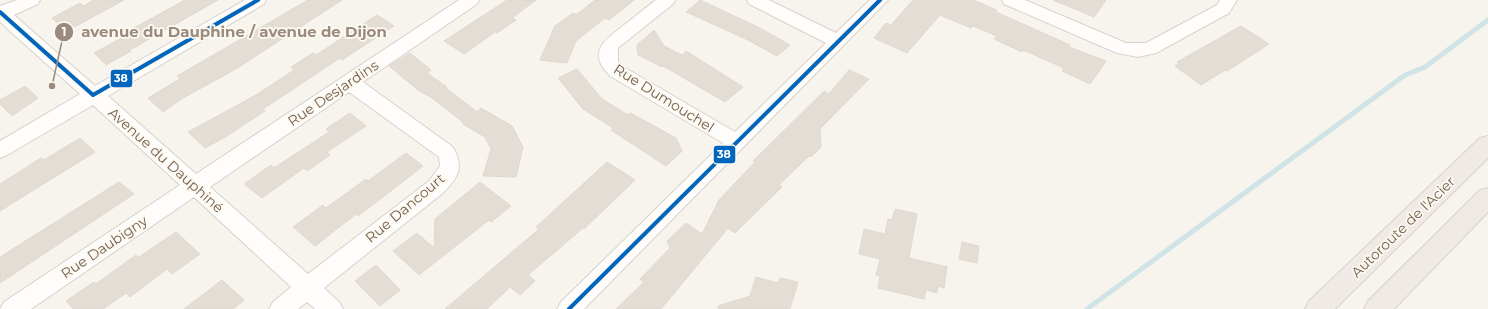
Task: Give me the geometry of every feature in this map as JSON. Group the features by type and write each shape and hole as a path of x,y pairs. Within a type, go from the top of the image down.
{"highway":[{"name":"Autoroute de l'Acier","path":"1320,306 1488,144"},
{"path":"1377,309 1488,197"},
{"path":"1393,309 1430,255"}],"street":[{"path":"0,13 32,0"},
{"path":"0,150 258,0"},
{"name":"Rue Desjardins","path":"196,186 471,0"},
{"name":"Rue Dumouchel","path":"667,0 610,45 607,52 607,59 610,66 737,142"},
{"path":"754,0 838,42"},
{"path":"569,309 880,0"},
{"path":"1010,0 1118,47 1138,51 1150,49 1223,9 1229,0"},
{"name":"Avenue du Dauphiné","path":"0,13 196,186 331,309"},
{"name":"Rue Dancourt","path":"308,288 436,187 448,174 451,166 450,159 446,152 349,82"},
{"name":"Rue Daubigny","path":"12,309 196,186"},
{"path":"281,309 308,288"}],"building":[{"path":"94,0 124,0 67,31 52,18 80,3 83,6"},
{"path":"185,0 218,0 106,65 94,53 127,35 125,33"},
{"path":"308,0 342,0 236,69 183,98 163,112 148,98 180,79 177,76"},
{"path":"507,0 536,0 512,18 516,20 497,33 495,32 464,54 444,41"},
{"path":"595,0 634,0 609,20 605,18 576,41 567,63 540,60 555,26 573,13 576,15"},
{"path":"700,0 758,27 790,45 777,56 746,39 686,12"},
{"path":"913,0 973,0 997,10 996,12 1070,45 1069,47 1106,61 1090,84 1062,71 1064,68 1023,50 1022,52 994,39 997,36 973,26 971,28 940,15 907,53 874,38 886,23 891,25"},
{"path":"1053,0 1106,0 1094,17"},
{"path":"377,15 394,26 342,60 340,58 263,109 265,111 227,136 205,148 188,132 256,95 294,70 291,67 313,53 316,55"},
{"path":"1241,26 1269,44 1227,71 1225,70 1201,85 1175,66 1180,63 1177,62"},
{"path":"654,30 664,46 682,55 686,51 743,87 725,102 663,66 662,67 638,55 637,45"},
{"path":"410,53 431,70 427,73 447,87 446,88 477,112 481,108 512,126 523,147 516,177 483,176 491,149 485,137 463,124 464,123 432,98 418,90 389,66"},
{"path":"577,69 602,99 628,115 630,113 676,138 682,151 666,166 611,130 613,128 583,109 558,78"},
{"path":"849,70 869,79 820,129 821,147 811,157 809,156 779,185 782,187 735,233 728,228 661,309 616,309 644,282 640,279 670,248 667,241 686,223 702,234 719,200 755,162 753,161 824,91 829,94"},
{"path":"25,86 38,98 12,116 0,104 0,100"},
{"path":"350,113 366,126 327,152 330,155 307,171 304,168 262,198 244,184 271,165 274,168 329,132 326,129"},
{"path":"80,138 95,152 0,211 0,184 41,158 44,160"},
{"path":"406,153 423,166 358,216 356,214 315,246 293,227 323,205 326,208 366,179 368,181"},
{"path":"607,162 635,180 584,229 583,228 528,275 535,281 520,295 510,287 487,309 445,309 539,229 536,227"},
{"path":"119,182 134,194 0,283 0,257"},
{"path":"480,182 511,206 491,222 489,220 419,275 393,251 417,233 434,248 435,219"},
{"path":"895,209 917,214 909,258 947,267 944,288 938,286 937,293 926,290 924,299 878,288 880,276 876,275 880,259 859,254 864,229 885,234 888,219 892,220"},
{"path":"176,232 200,254 172,274 167,269 130,297 126,293 103,309 73,309 66,301 94,282 96,284 136,255 139,257"},
{"path":"962,242 979,246 977,263 959,259"},
{"path":"376,265 400,290 380,306 355,281"},
{"path":"756,277 778,283 780,278 798,282 790,309 719,309 718,306 750,296"},
{"path":"222,280 244,300 233,309 184,309"}],"waterway":[{"path":"1087,309 1405,75 1425,67 1488,20"}],"transit line":[{"name":"38","path":"0,12 93,95 258,0"},
{"name":"38","path":"569,309 880,0"}],"place":[{"name":"avenue du Dauphine / avenue de Dijon","path":"52,86"}]}
